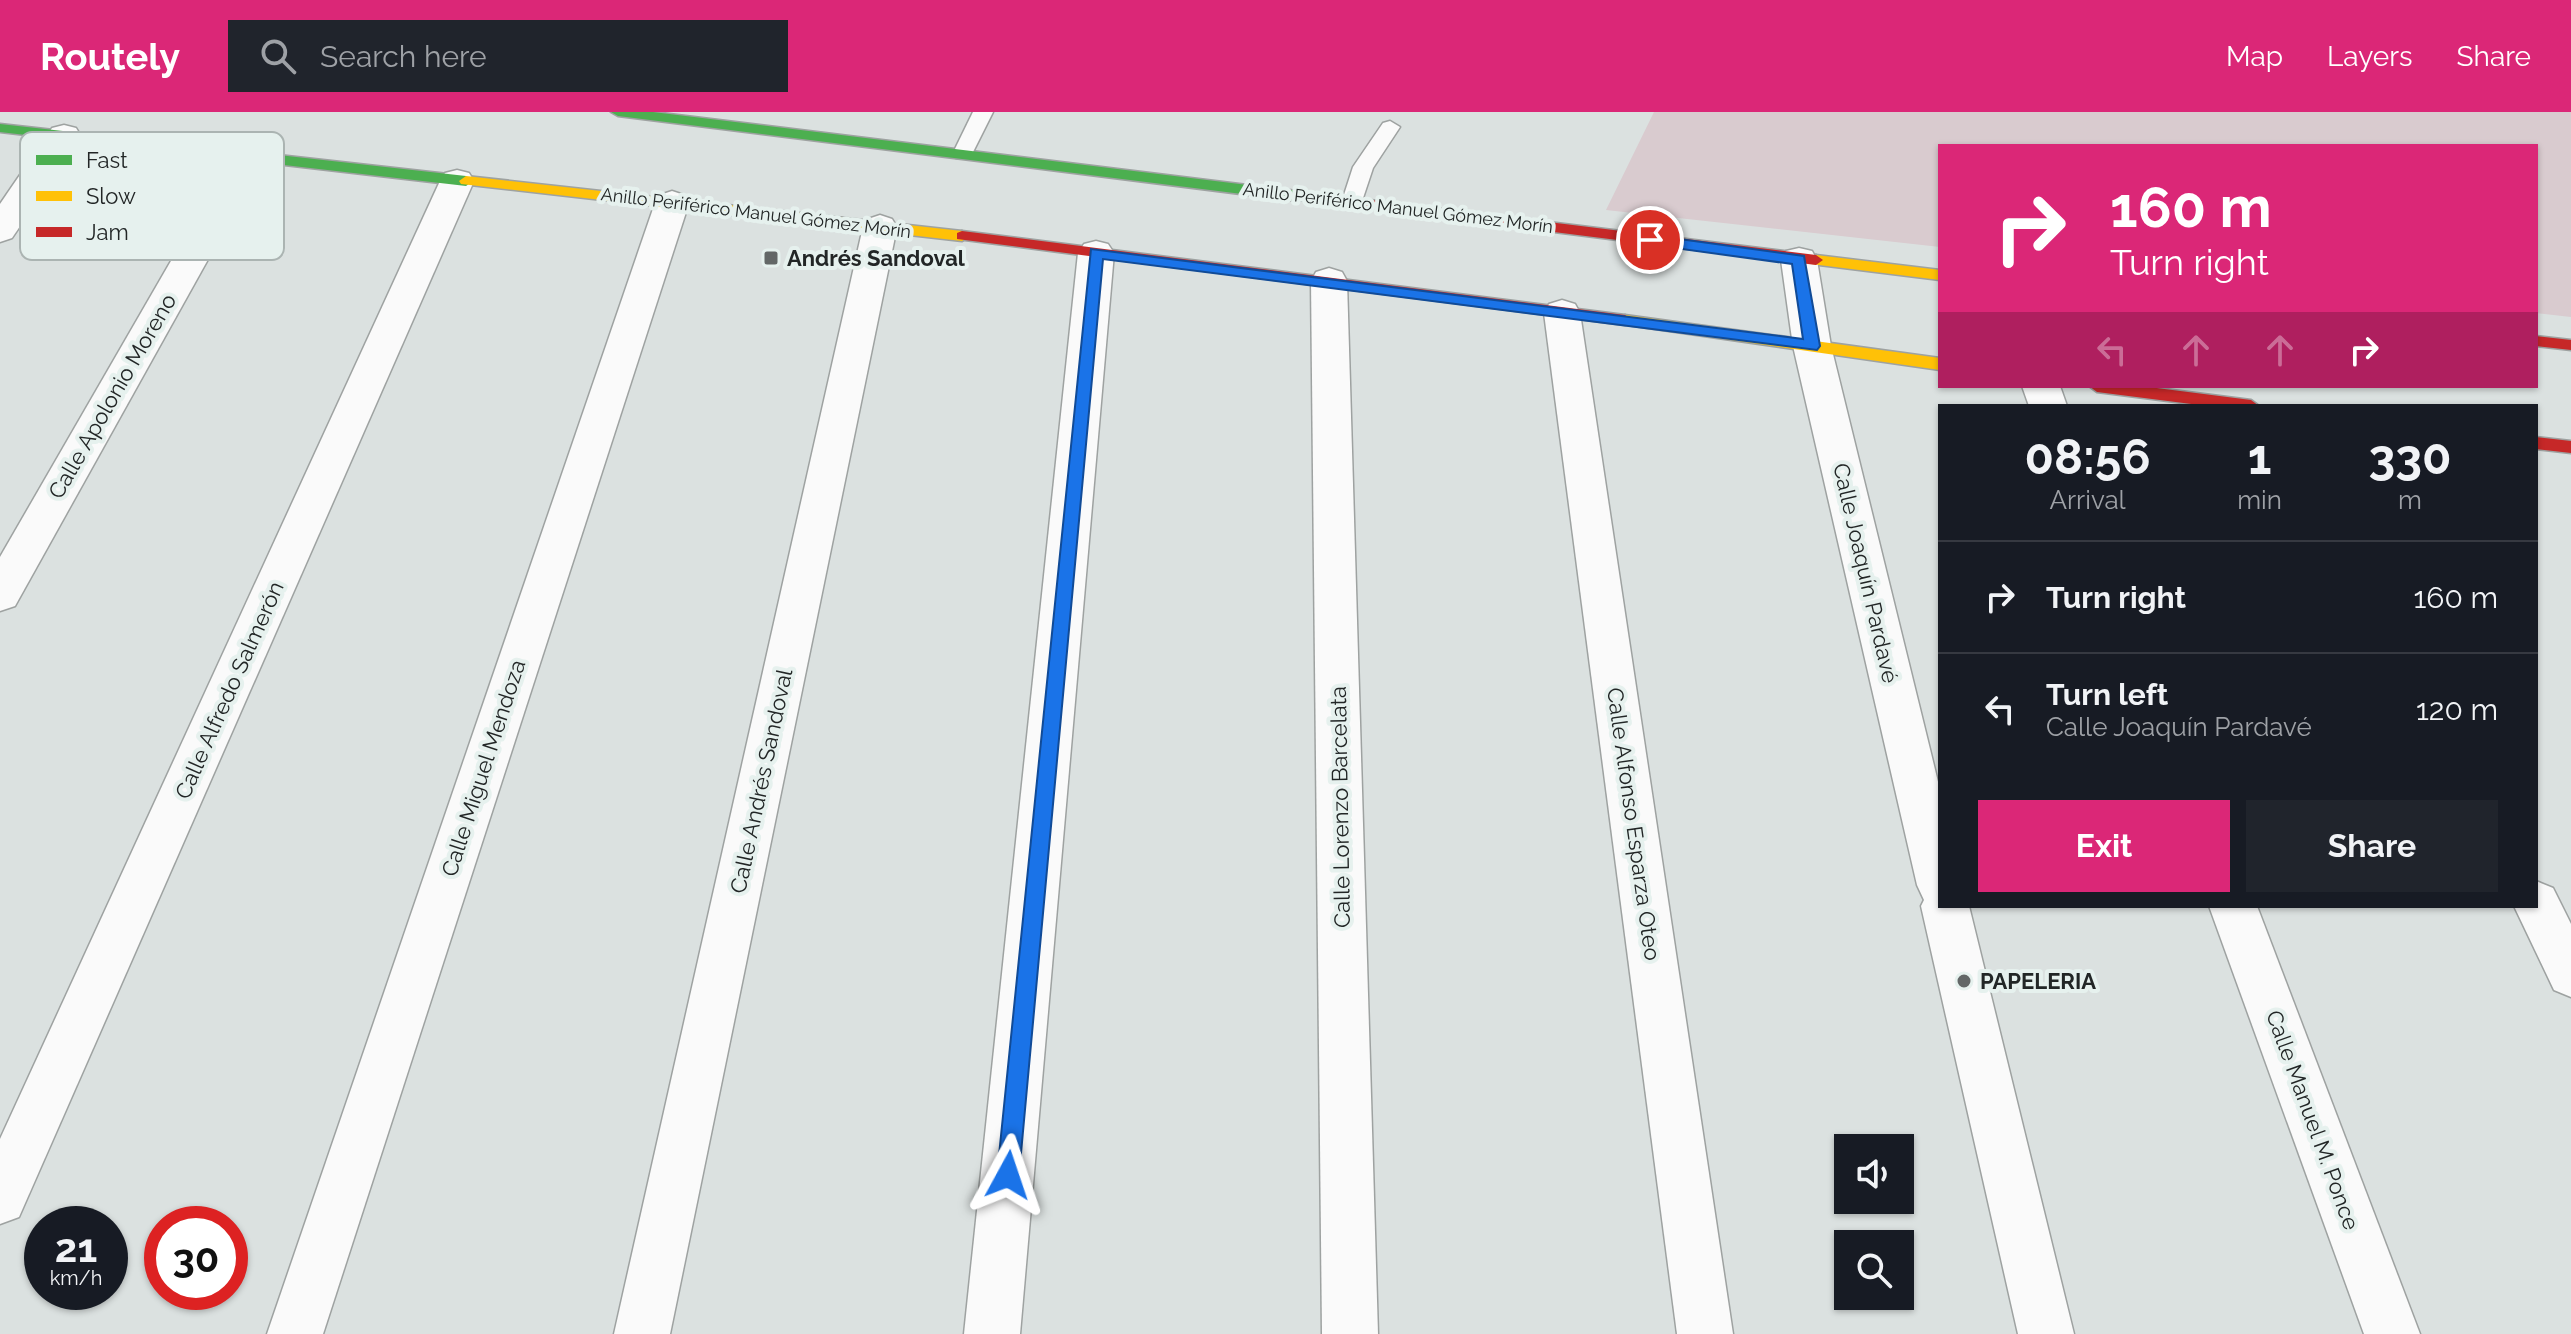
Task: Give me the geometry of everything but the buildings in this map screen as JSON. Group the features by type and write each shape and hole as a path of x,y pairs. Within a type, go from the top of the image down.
{"highway":[{"name":"Anillo Periférico Manuel Gómez Morín","path":"618,112 707,117 963,153 1799,260 1938,275"},
{"name":"Anillo Periférico Manuel Gómez Morín","path":"0,128 32,132"},
{"name":"Anillo Periférico Manuel Gómez Morín","path":"284,161 672,203 1329,281 1938,364"},
{"path":"2538,341 2571,345"},
{"path":"2112,388 2236,404"},
{"path":"2538,443 2571,448"}],"street":[{"name":"Calle Alfredo Salmerón","path":"0,1198 457,181"},
{"path":"0,230 20,201"},
{"name":"Calle Miguel Mendoza","path":"295,1334 672,203"},
{"name":"Calle Andrés Sandoval","path":"642,1334 880,227"},
{"path":"992,1334 1096,253"},
{"name":"Calle Apolonio Moreno","path":"0,594 190,260"},
{"name":"Calle Joaquín Pardavé","path":"1799,260 1812,346 1938,877"},
{"name":"Calle Lorenzo Barcelata","path":"1329,281 1350,1334"},
{"name":"Calle Alfonso Esparza Oteo","path":"1562,313 1705,1334"},
{"path":"2538,907 2571,974"},
{"path":"1945,908 2046,1334"},
{"name":"Calle Manuel M. Ponce","path":"2234,908 2392,1334"}],"lane":[{"path":"963,153 983,112"},
{"path":"1352,201 1363,167 1390,127"}],"shaded area":[{"path":"1654,112 2571,112 2571,317 2538,313 2538,144 1938,144 1938,247 1606,210"}],"traffic: fast":[{"path":"618,112 1297,196"},
{"path":"0,128 35,132"},
{"path":"284,160 466,181"}],"traffic: slow":[{"path":"466,181 962,236"},
{"path":"1816,260 1938,275"},
{"path":"1625,320 1938,364"}],"traffic: jam":[{"path":"1297,196 1816,260"},
{"path":"962,236 1625,320"},
{"path":"2538,341 2571,345"},
{"path":"2112,388 2236,404"},
{"path":"2538,443 2571,447"}],"place":[{"name":"Andrés Sandoval","path":"771,258"},
{"name":"PAPELERIA","path":"1964,981"}],"route":[{"path":"1008,1175 1096,253 1812,346 1799,260 1650,240"}]}
